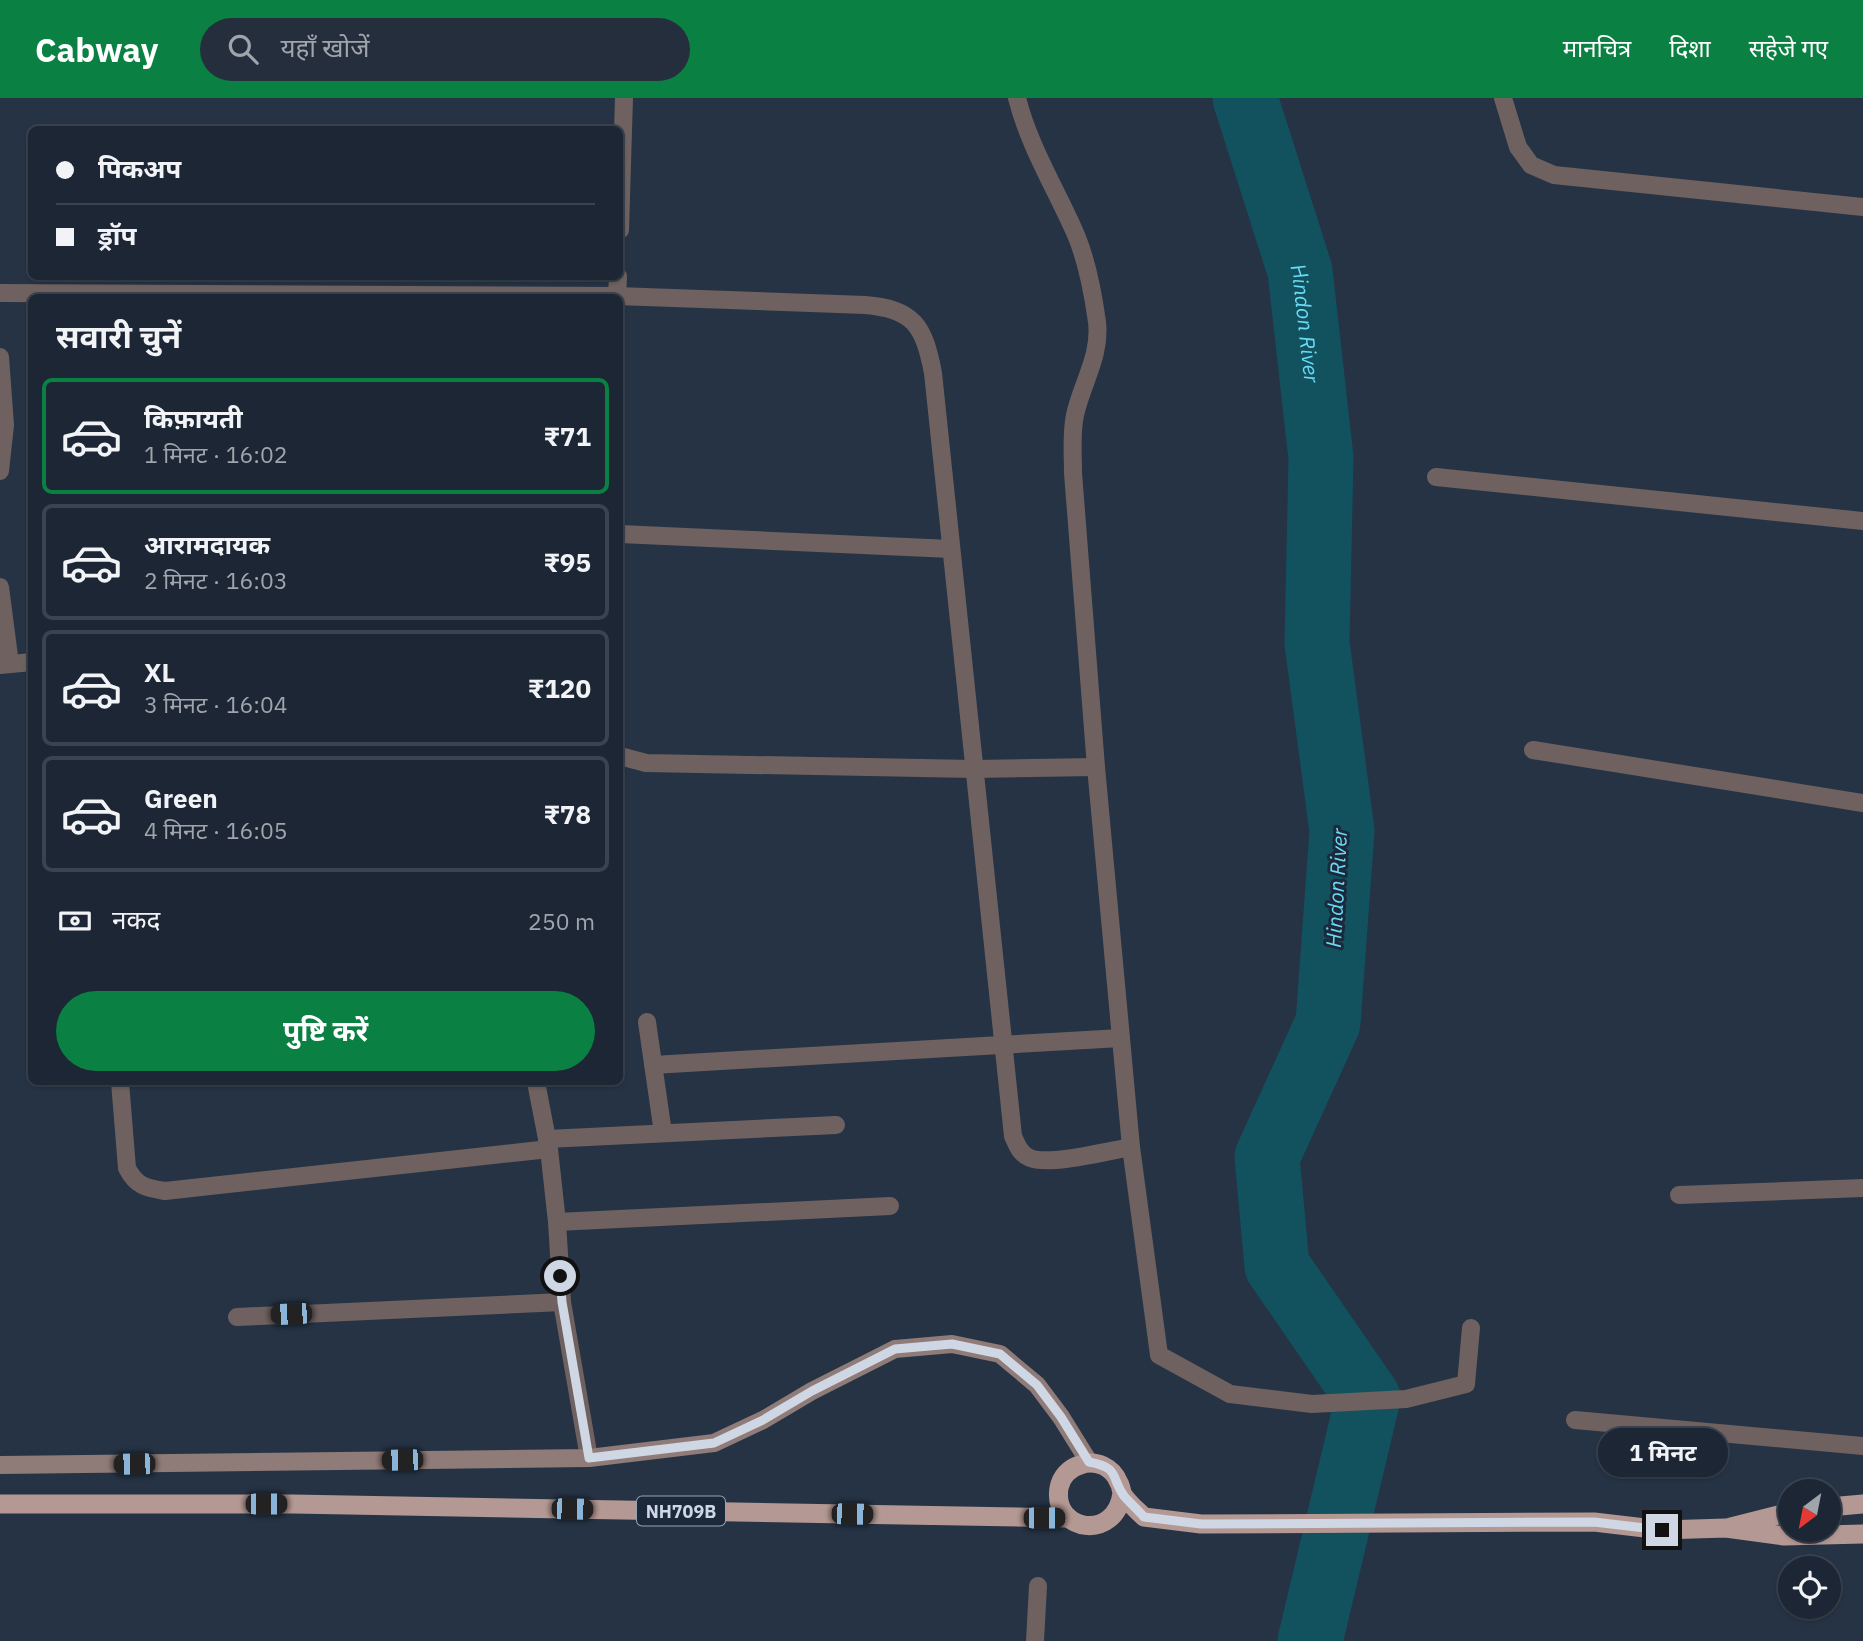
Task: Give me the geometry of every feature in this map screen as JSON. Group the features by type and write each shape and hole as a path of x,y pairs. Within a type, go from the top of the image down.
{"highway":[{"path":"1069,1518 1061,1507 1058,1496 1060,1483 1066,1473 1077,1465 1089,1462 1101,1464 1112,1471 1119,1481 1122,1493 1144,1517 1201,1524 1594,1522 1662,1530 1726,1528 1784,1536 1863,1534"},
{"name":"NH709B","path":"0,1504 293,1504 1069,1518 1079,1524 1091,1526 1114,1516 1121,1506 1122,1493"},
{"path":"1841,1506 1863,1504"},
{"path":"1726,1528 1778,1515"}],"main road":[{"path":"0,1465 589,1458 714,1443 763,1420 812,1391 895,1349 952,1344 1000,1354 1037,1385 1089,1462"}],"street":[{"path":"623,131 624,98"},
{"path":"1017,98 1023,122 1077,237 1088,275 1097,325 1096,351 1075,414 1072,437 1096,767 1131,1147 1159,1355 1230,1394 1312,1404 1406,1399 1466,1384 1471,1328"},
{"path":"1503,98 1518,147 1531,165 1554,175 1863,206"},
{"path":"0,293 130,294"},
{"path":"623,297 890,307 909,317 927,341 1013,1136 1019,1149 1028,1157 1043,1161 1131,1147"},
{"path":"0,357 5,425 0,471"},
{"path":"1436,477 1863,521"},
{"path":"623,534 951,549"},
{"path":"0,587 5,664 28,662"},
{"path":"1533,750 1863,803"},
{"path":"623,757 646,763 974,769 1096,767"},
{"path":"647,1022 663,1133"},
{"path":"653,1065 1121,1038"},
{"path":"120,1085 127,1168 133,1180 143,1188 164,1191 548,1144 663,1133 836,1125"},
{"path":"538,1085 557,1222 562,1302 589,1458"},
{"path":"1679,1195 1863,1188"},
{"path":"557,1222 890,1206"},
{"path":"237,1317 562,1302"},
{"path":"1575,1420 1863,1446"},
{"path":"1035,1641 1038,1586"}],"waterway":[{"name":"Hindon River","path":"1245,98 1300,271 1321,458 1317,643 1342,831 1328,1023 1267,1157 1277,1266 1368,1398 1310,1641"}],"route":[{"path":"560,1276 562,1302 589,1458 714,1443 763,1420 812,1391 895,1349 952,1344 1000,1354 1037,1385 1089,1462 1101,1464 1112,1471 1119,1481 1122,1493 1144,1517 1201,1524 1594,1522 1662,1530"}]}
